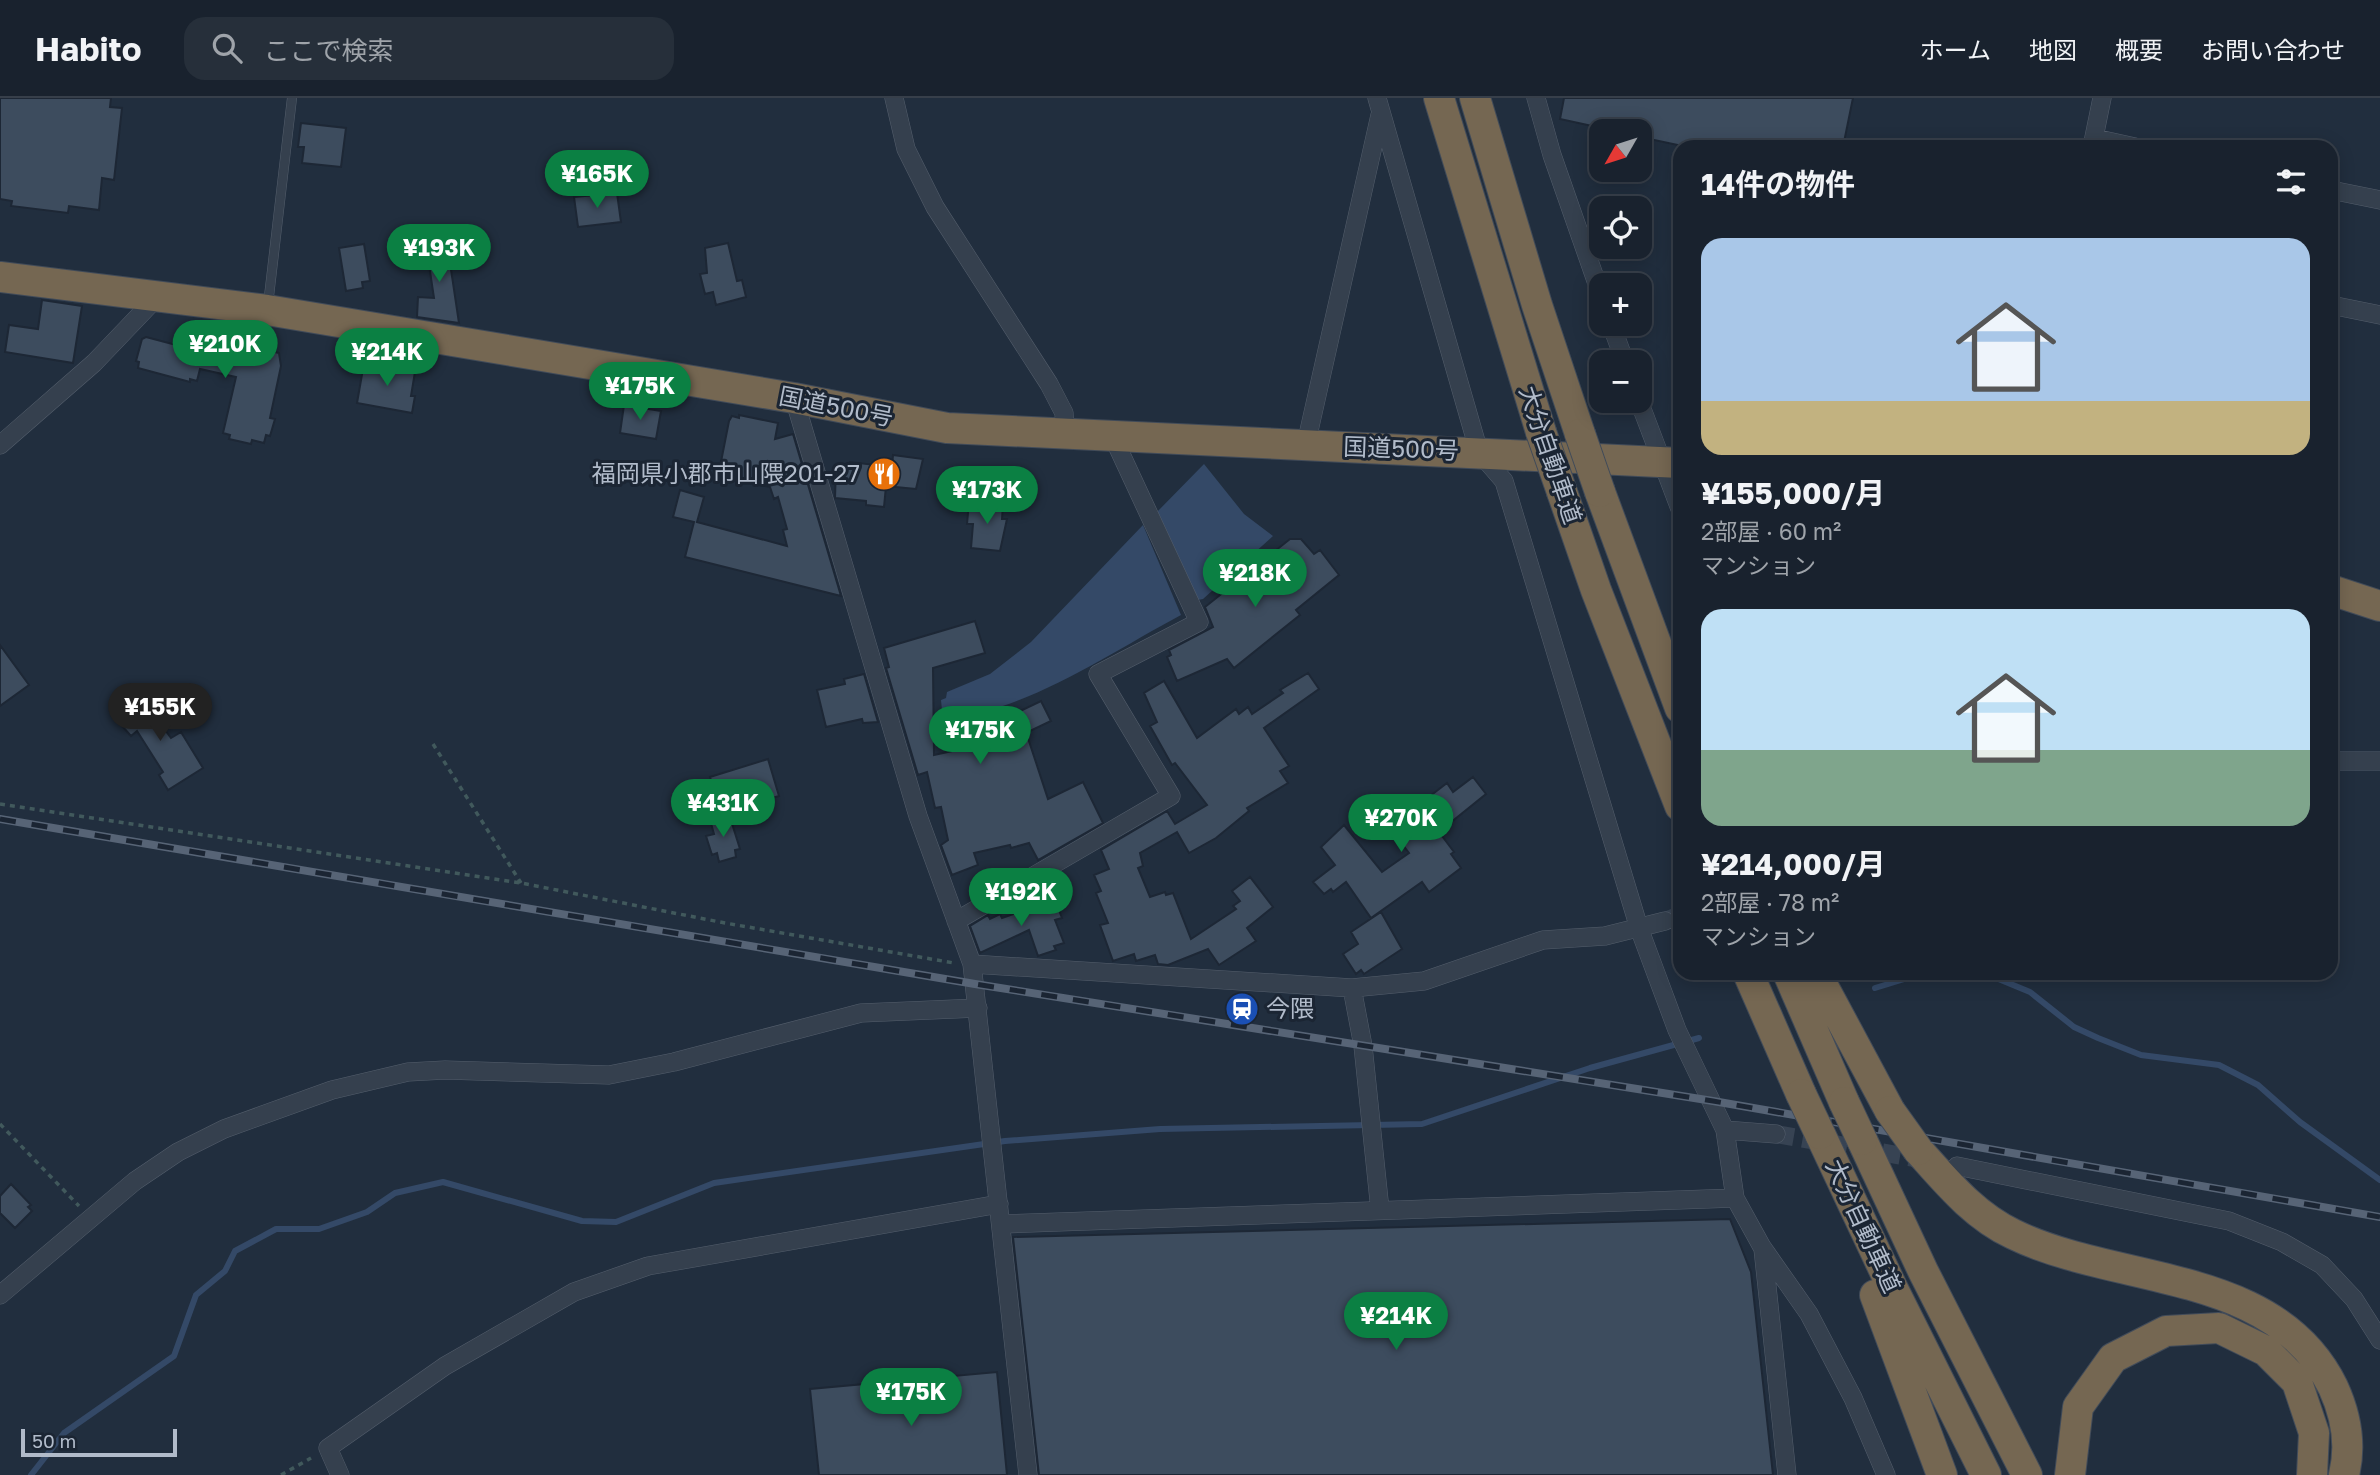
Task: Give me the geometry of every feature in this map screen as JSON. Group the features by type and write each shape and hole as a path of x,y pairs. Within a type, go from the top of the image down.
{"highway":[{"name":"大分自動車道","path":"1439,98 1541,432 1601,602 1673,788"},
{"name":"大分自動車道","path":"1475,98 1537,305 1580,434 1673,690"},
{"name":"国道500号","path":"0,277 267,310 794,398 947,428 1670,462"},
{"path":"1631,579 1673,673"},
{"path":"2338,592 2380,606"},
{"path":"1734,980 1792,1095"},
{"name":"大分自動車道","path":"1751,980 1792,1095 1798,1133 1893,1289 1986,1475"},
{"name":"大分自動車道","path":"1791,980 1844,1102 1923,1271 2027,1475"},
{"path":"1820,980 1890,1111 1917,1150 1970,1206 2011,1233 2070,1257 2143,1272 2241,1301 2286,1329 2321,1362 2341,1404 2349,1453 2344,1475"},
{"path":"1798,1133 1884,1314 1942,1475"},
{"path":"2070,1475 2078,1407 2113,1358 2166,1331 2219,1328 2266,1351 2297,1382 2314,1433 2312,1475"}],"street":[{"path":"894,98 906,149 917,172 935,207 1049,384 1064,413 1065,434"},
{"path":"1536,98 1552,155 1593,273"},
{"path":"2094,140 2102,98"},
{"path":"1306,444 1379,105"},
{"path":"1379,105 1479,452 1504,481 1639,928 1677,1030 1725,1130 1735,1198 1762,1247 1809,1314 1853,1398 1886,1475"},
{"path":"2338,192 2380,201"},
{"path":"0,445 94,363 158,296"},
{"path":"2338,306 2380,315"},
{"path":"794,398 918,816 972,964 1028,1475"},
{"path":"1645,413 1670,462"},
{"path":"956,921 1171,796 1098,674 1199,622 1113,437"},
{"path":"2338,761 2380,761"},
{"path":"972,964 1352,988 1424,981 1543,940 1605,936 1665,921"},
{"path":"1352,988 1363,1046 1380,1210"},
{"path":"0,1295 135,1181 178,1152 224,1129 332,1090 408,1072 445,1070 609,1076 674,1062 861,1013 978,1008"},
{"path":"1725,1130 1798,1133"},
{"path":"1957,1166 2229,1221 2282,1242 2322,1265 2354,1299 2380,1340"},
{"path":"1002,1224 1735,1198"},
{"path":"340,1475 328,1448 445,1366 574,1292 648,1266 999,1204"},
{"path":"1762,1247 1787,1475"}],"lane":[{"path":"267,310 292,98"}],"path":[{"path":"433,744 522,883"},
{"path":"0,804 522,883 941,962 972,964"},
{"path":"0,1124 91,1218"},
{"path":"281,1475 328,1448"}],"water":[{"path":"1204,464 1244,514 1273,536 1203,599 1198,600 1157,512"},
{"path":"1143,525 1181,615 1036,693 975,714 943,720 941,700 946,698 947,692 990,674 1031,642"}],"building":[{"path":"0,98 111,98 110,107 122,108 114,180 102,178 99,210 69,206 68,213 11,206 12,201 0,199"},
{"path":"1564,98 1853,98 1844,140 1673,140 1673,144 1652,140 1652,119 1589,119 1589,125 1560,119"},
{"path":"301,123 346,128 341,167 302,163 304,147 298,147"},
{"path":"617,193 621,222 578,227 574,197"},
{"path":"446,236 459,323 417,317 418,297 434,298 425,238"},
{"path":"728,243 737,281 742,280 746,297 716,305 713,292 705,294 700,274 707,273 705,248"},
{"path":"364,244 370,281 362,282 363,288 346,291 339,248"},
{"path":"42,300 82,306 73,363 5,352 9,325 38,329"},
{"path":"146,337 214,355 218,338 279,353 281,366 270,418 275,419 270,436 266,435 264,443 252,440 251,444 229,439 230,435 223,433 236,377 200,369 197,381 190,379 190,382 138,368 139,362 136,361 142,339"},
{"path":"364,363 415,372 411,396 415,396 412,413 357,403"},
{"path":"624,405 661,411 656,439 620,433"},
{"path":"739,415 778,423 775,439 793,434 841,596 685,557 694,522 673,517 680,490 704,497 697,522 787,546 783,530 787,529 778,497 774,499 770,487 718,477 729,421 732,416 739,418"},
{"path":"893,455 923,459 916,489 886,486 884,507 866,505 866,501 835,498 836,466 849,468 850,462 892,467"},
{"path":"969,502 1003,505 1002,519 1007,519 1000,551 971,548 973,524 967,524"},
{"path":"1290,539 1301,539 1314,554 1320,550 1339,575 1296,610 1300,615 1234,668 1227,659 1177,681 1167,657 1171,655 1169,650 1213,627 1205,607"},
{"path":"975,621 985,653 933,668 934,755 1003,740 1002,737 1025,729 1048,799 1083,782 1103,823 1038,860 1029,843 1011,848 1010,845 974,853 978,865 952,875 941,845 948,840 941,807 935,808 927,772 918,775 886,668 889,667 884,648"},
{"path":"0,645 29,685 0,706"},
{"path":"1308,673 1319,689 1264,728 1289,766 1280,771 1288,783 1247,808 1249,811 1216,838 1189,853 1177,832 1140,853 1143,866 1138,868 1150,897 1165,892 1166,895 1173,893 1191,939 1236,909 1233,906 1240,901 1232,891 1250,877 1273,907 1247,928 1256,941 1219,965 1208,949 1168,965 1158,964 1155,955 1136,961 1134,954 1113,961 1100,925 1108,923 1096,893 1101,891 1094,875 1109,869 1101,850 1167,811 1175,824 1207,805 1175,763 1172,765 1150,726 1157,722 1144,693 1164,681 1197,738 1236,709 1239,714 1248,707 1252,714 1283,693 1280,690"},
{"path":"864,674 878,722 863,723 862,719 826,727 817,690 845,684 844,679"},
{"path":"139,695 171,738 181,732 203,768 168,790 159,775 163,772 137,731 131,736 114,717"},
{"path":"1041,701 1051,721 1028,732 1018,712"},
{"path":"768,759 779,796 721,813 710,777"},
{"path":"1473,777 1486,794 1439,832 1454,852 1451,854 1461,868 1429,892 1422,882 1371,918 1346,882 1333,892 1331,889 1324,894 1313,882 1335,865 1321,847 1344,825 1382,872 1409,853 1396,836 1426,813 1421,803 1447,783 1453,792"},
{"path":"729,814 740,849 735,850 736,857 719,862 717,853 712,855 706,836 714,834 710,820"},
{"path":"1055,900 1062,918 1055,920 1064,943 1054,946 1056,950 1038,956 1029,930 980,953 970,926 988,915 990,919 1000,914 1002,918"},
{"path":"1381,912 1402,949 1364,974 1361,970 1356,974 1343,954 1358,944 1351,932"},
{"path":"11,1184 31,1205 28,1207 32,1211 15,1228 0,1213 0,1196"},
{"path":"1730,1219 1751,1272 1773,1475 1039,1475 1013,1237"},
{"path":"997,1372 1007,1475 819,1475 810,1389"}],"waterway":[{"path":"1875,988 1901,980"},
{"path":"2001,980 2030,992 2074,1027 2098,1038 2141,1055 2219,1065 2258,1085 2300,1122 2380,1180"},
{"path":"31,1475 64,1433 174,1356 196,1295 225,1271 235,1251 276,1229 319,1229 367,1212 395,1193 443,1182 582,1221 616,1222 714,1183 1005,1141 1160,1129 1422,1124 1590,1068 1699,1038"}],"tunnel":[{"path":"1665,921 1673,918"},
{"path":"1776,1134 1926,1160"}],"railway":[{"path":"0,819 975,984 1713,1101 2380,1217"}],"place":[{"name":"福岡県小郡市山隈201-27","path":"884,474"},
{"name":"今隈","path":"1242,1009"}]}
